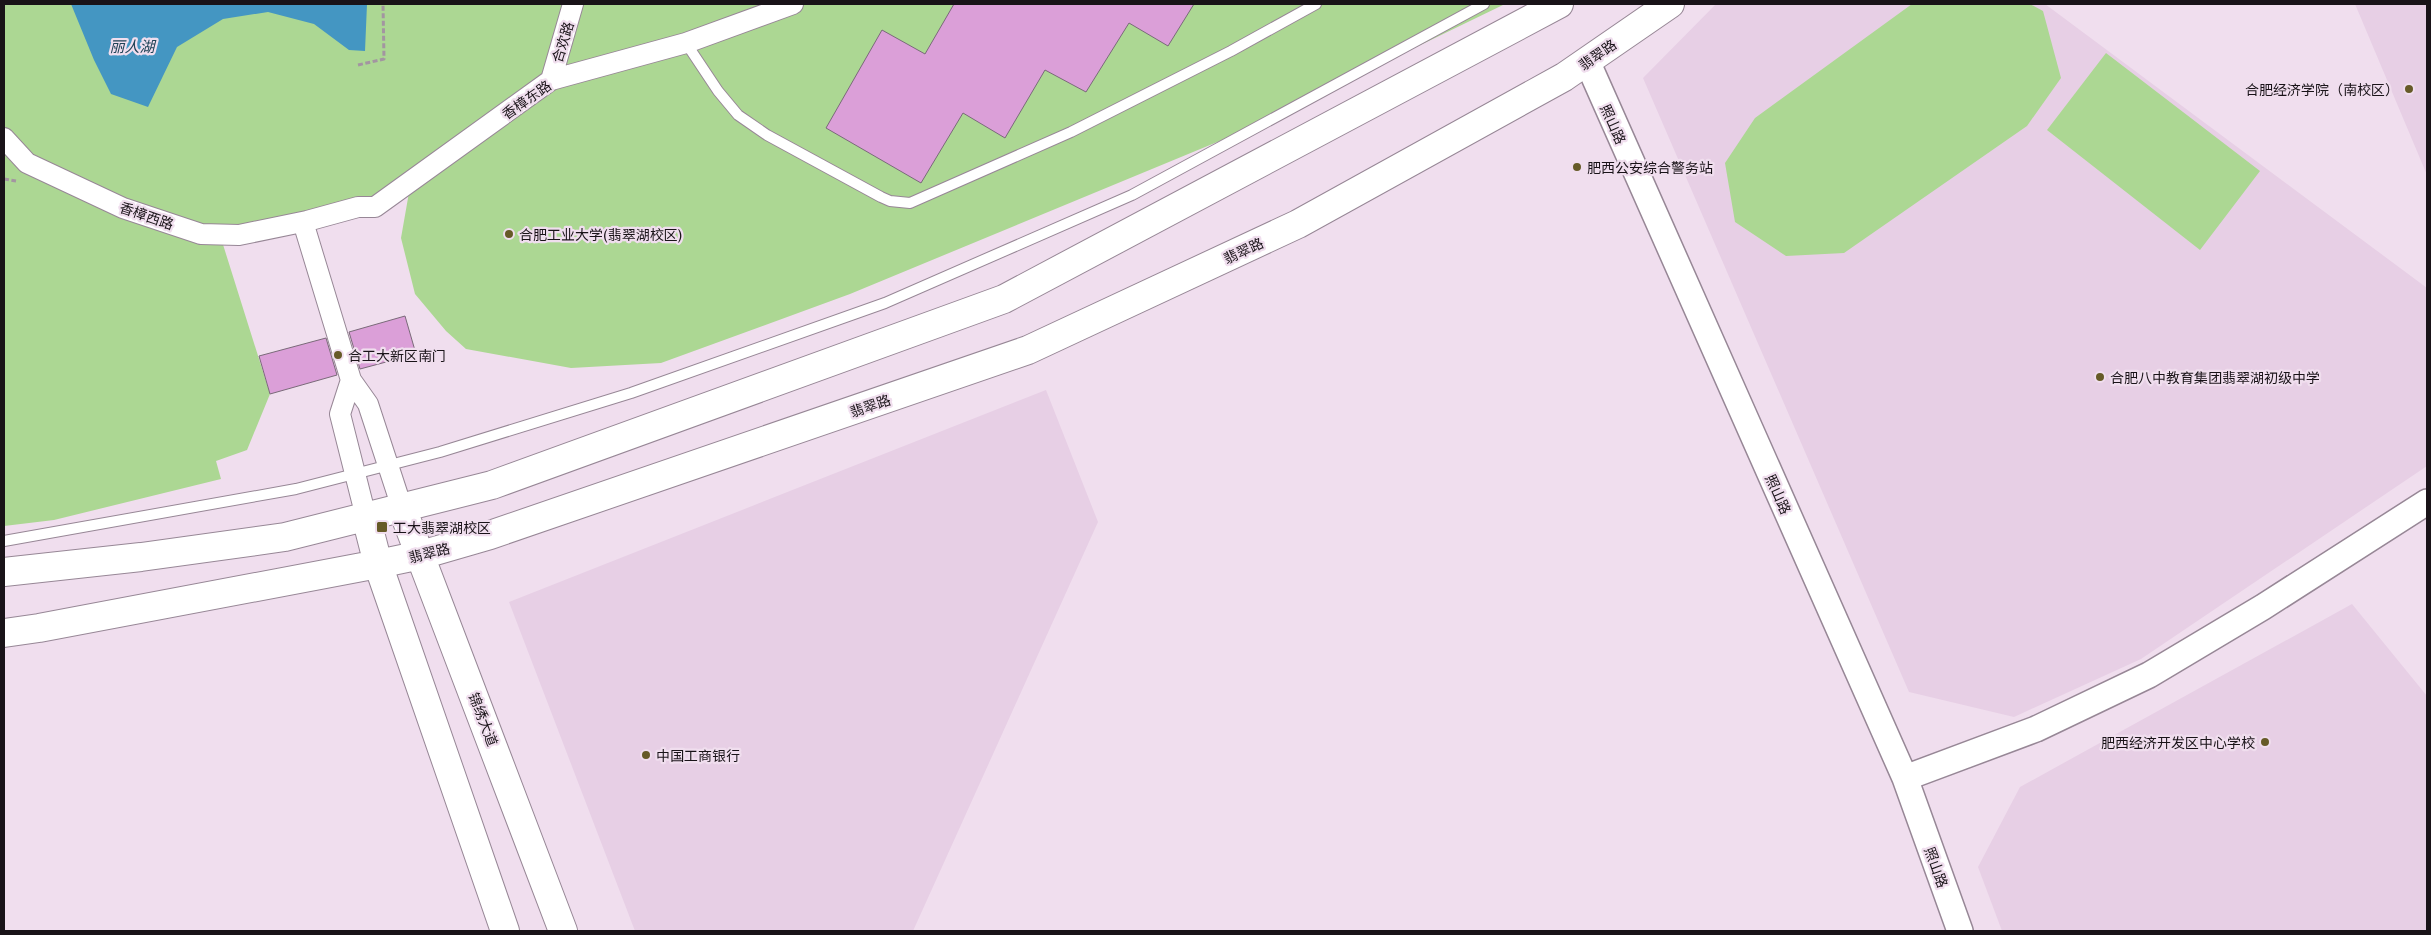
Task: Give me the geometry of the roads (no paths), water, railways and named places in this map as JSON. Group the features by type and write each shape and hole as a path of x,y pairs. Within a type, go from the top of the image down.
{"main road":[{"path":"4,572 285,537 492,485 1004,299 1559,4"},
{"name":"翡翠路","path":"4,633 39,628 422,555 490,535 1028,350 1298,224 1564,77 1670,4"},
{"name":"锦绣大道","path":"402,508 422,555 563,931"},
{"path":"366,518 378,564 505,931"}],"street":[{"name":"合欢路","path":"550,80 573,4"},
{"name":"香樟东路","path":"305,222 358,207 375,207 550,80 686,43 793,4"},
{"name":"照山路","path":"1586,61 1905,778 1960,931"},
{"name":"香樟西路","path":"4,138 27,163 122,208 201,234 239,236 305,222"},
{"path":"305,222 350,380 368,404 402,508"},
{"path":"350,380 340,414 366,518"},
{"path":"1905,778 2036,729 2149,675 2263,607 2427,502"}],"lane":[{"path":"686,43 718,91 738,115 767,135 890,201 910,202 1071,132 1231,51 1316,4"},
{"path":"4,541 296,489 448,450 631,393 885,303 1132,195 1484,4"}],"water":[{"name":"丽人湖","path":"71,4 367,4 365,51 349,50 314,24 268,12 223,19 177,47 148,107 111,94 94,60"}],"place":[{"name":"合肥经济学院（南校区）","path":"2409,89"},
{"name":"肥西公安综合警务站","path":"1577,167"},
{"name":"合肥工业大学(翡翠湖校区)","path":"509,234"},
{"name":"合工大新区南门","path":"338,355"},
{"name":"合肥八中教育集团翡翠湖初级中学","path":"2100,377"},
{"name":"工大翡翠湖校区","path":"382,527"},
{"name":"肥西经济开发区中心学校","path":"2265,742"},
{"name":"中国工商银行","path":"646,755"}]}
